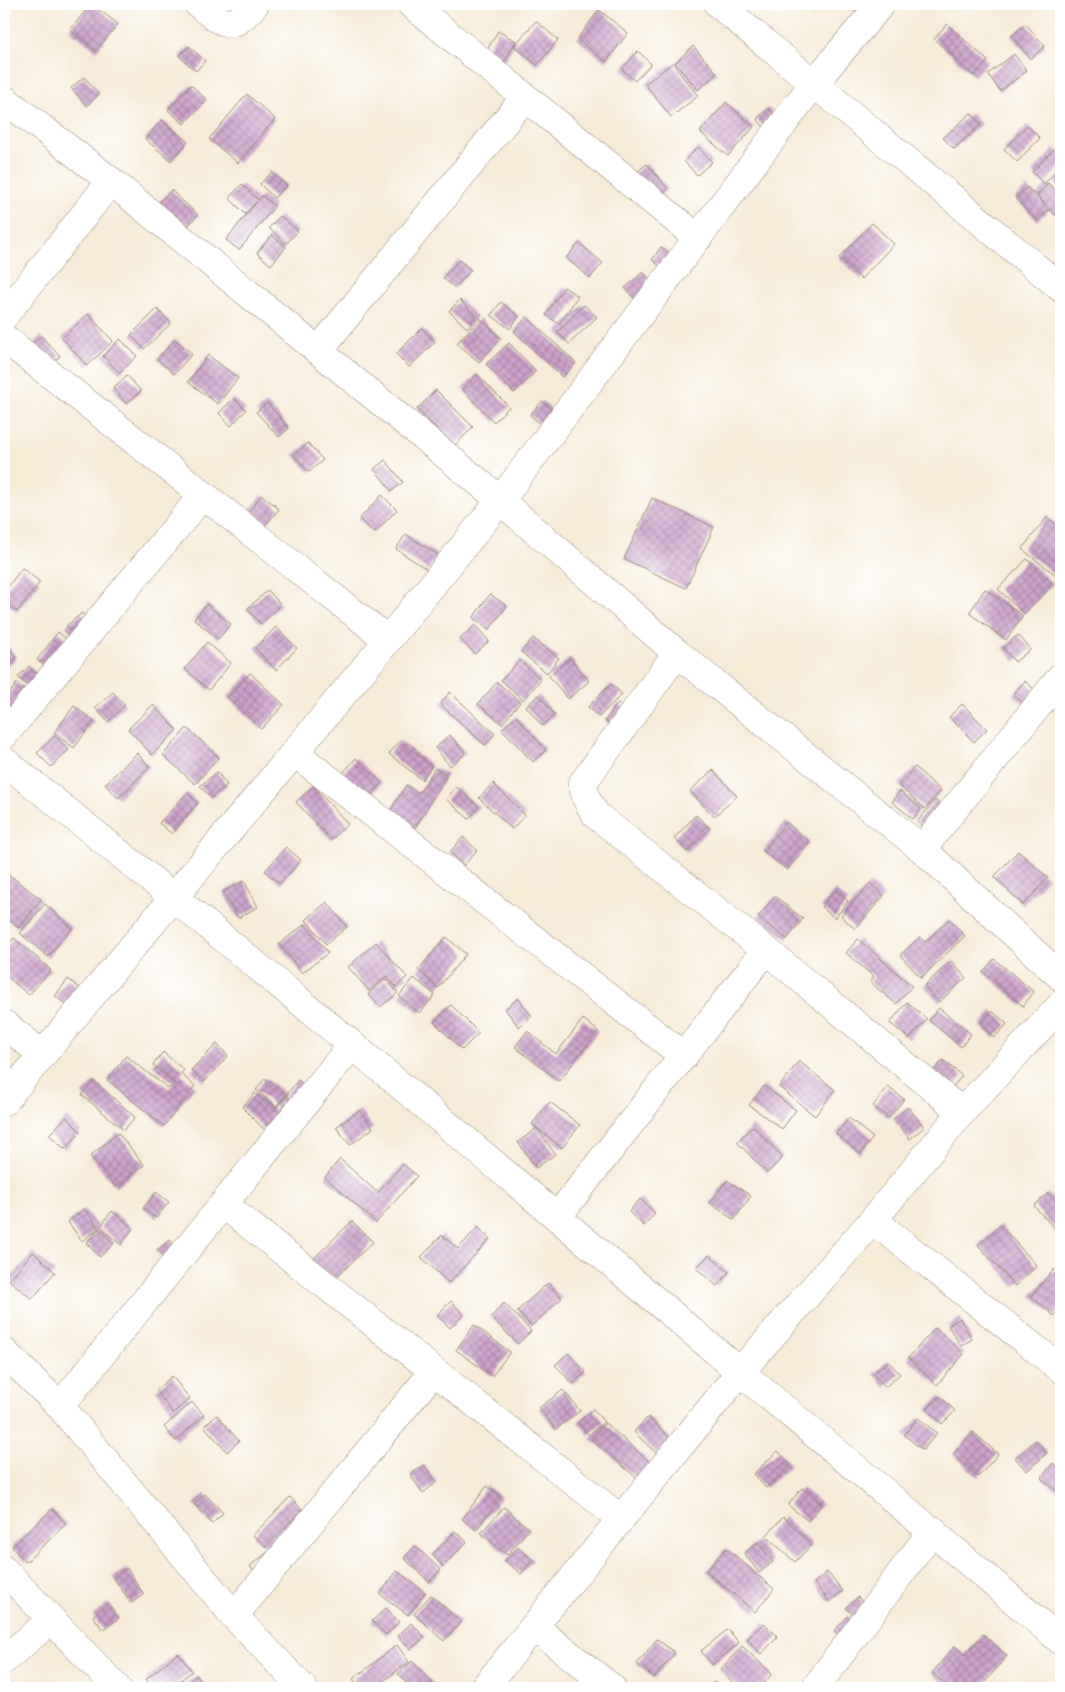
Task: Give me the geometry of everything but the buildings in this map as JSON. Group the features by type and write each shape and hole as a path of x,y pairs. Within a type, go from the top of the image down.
{"street":[{"path":"198,4 217,18 229,23 242,20 255,4"},
{"path":"410,4 698,238"},
{"path":"718,4 1061,288"},
{"path":"4,1101 295,753 499,502 814,83 881,4"},
{"path":"318,350 525,97"},
{"path":"4,99 111,181 318,350 677,653 922,849 1061,977"},
{"path":"4,316 111,181"},
{"path":"4,338 388,640"},
{"path":"4,735 203,495"},
{"path":"677,653 582,784 587,800 596,816 766,950 962,1112"},
{"path":"922,849 1061,677"},
{"path":"295,753 684,1056"},
{"path":"4,761 176,897 558,1216 740,1372 933,1530 1061,1640"},
{"path":"558,1216 766,950"},
{"path":"484,1688 740,1372 873,1220 962,1112 1061,1005"},
{"path":"4,1024 42,1054"},
{"path":"60,1406 352,1045"},
{"path":"223,1204 621,1519"},
{"path":"873,1220 1061,1369"},
{"path":"4,1352 60,1406 291,1685"},
{"path":"234,1616 434,1371"},
{"path":"815,1688 933,1530"},
{"path":"4,1570 117,1688"},
{"path":"4,1660 51,1620"},
{"path":"534,1627 612,1688"}]}
